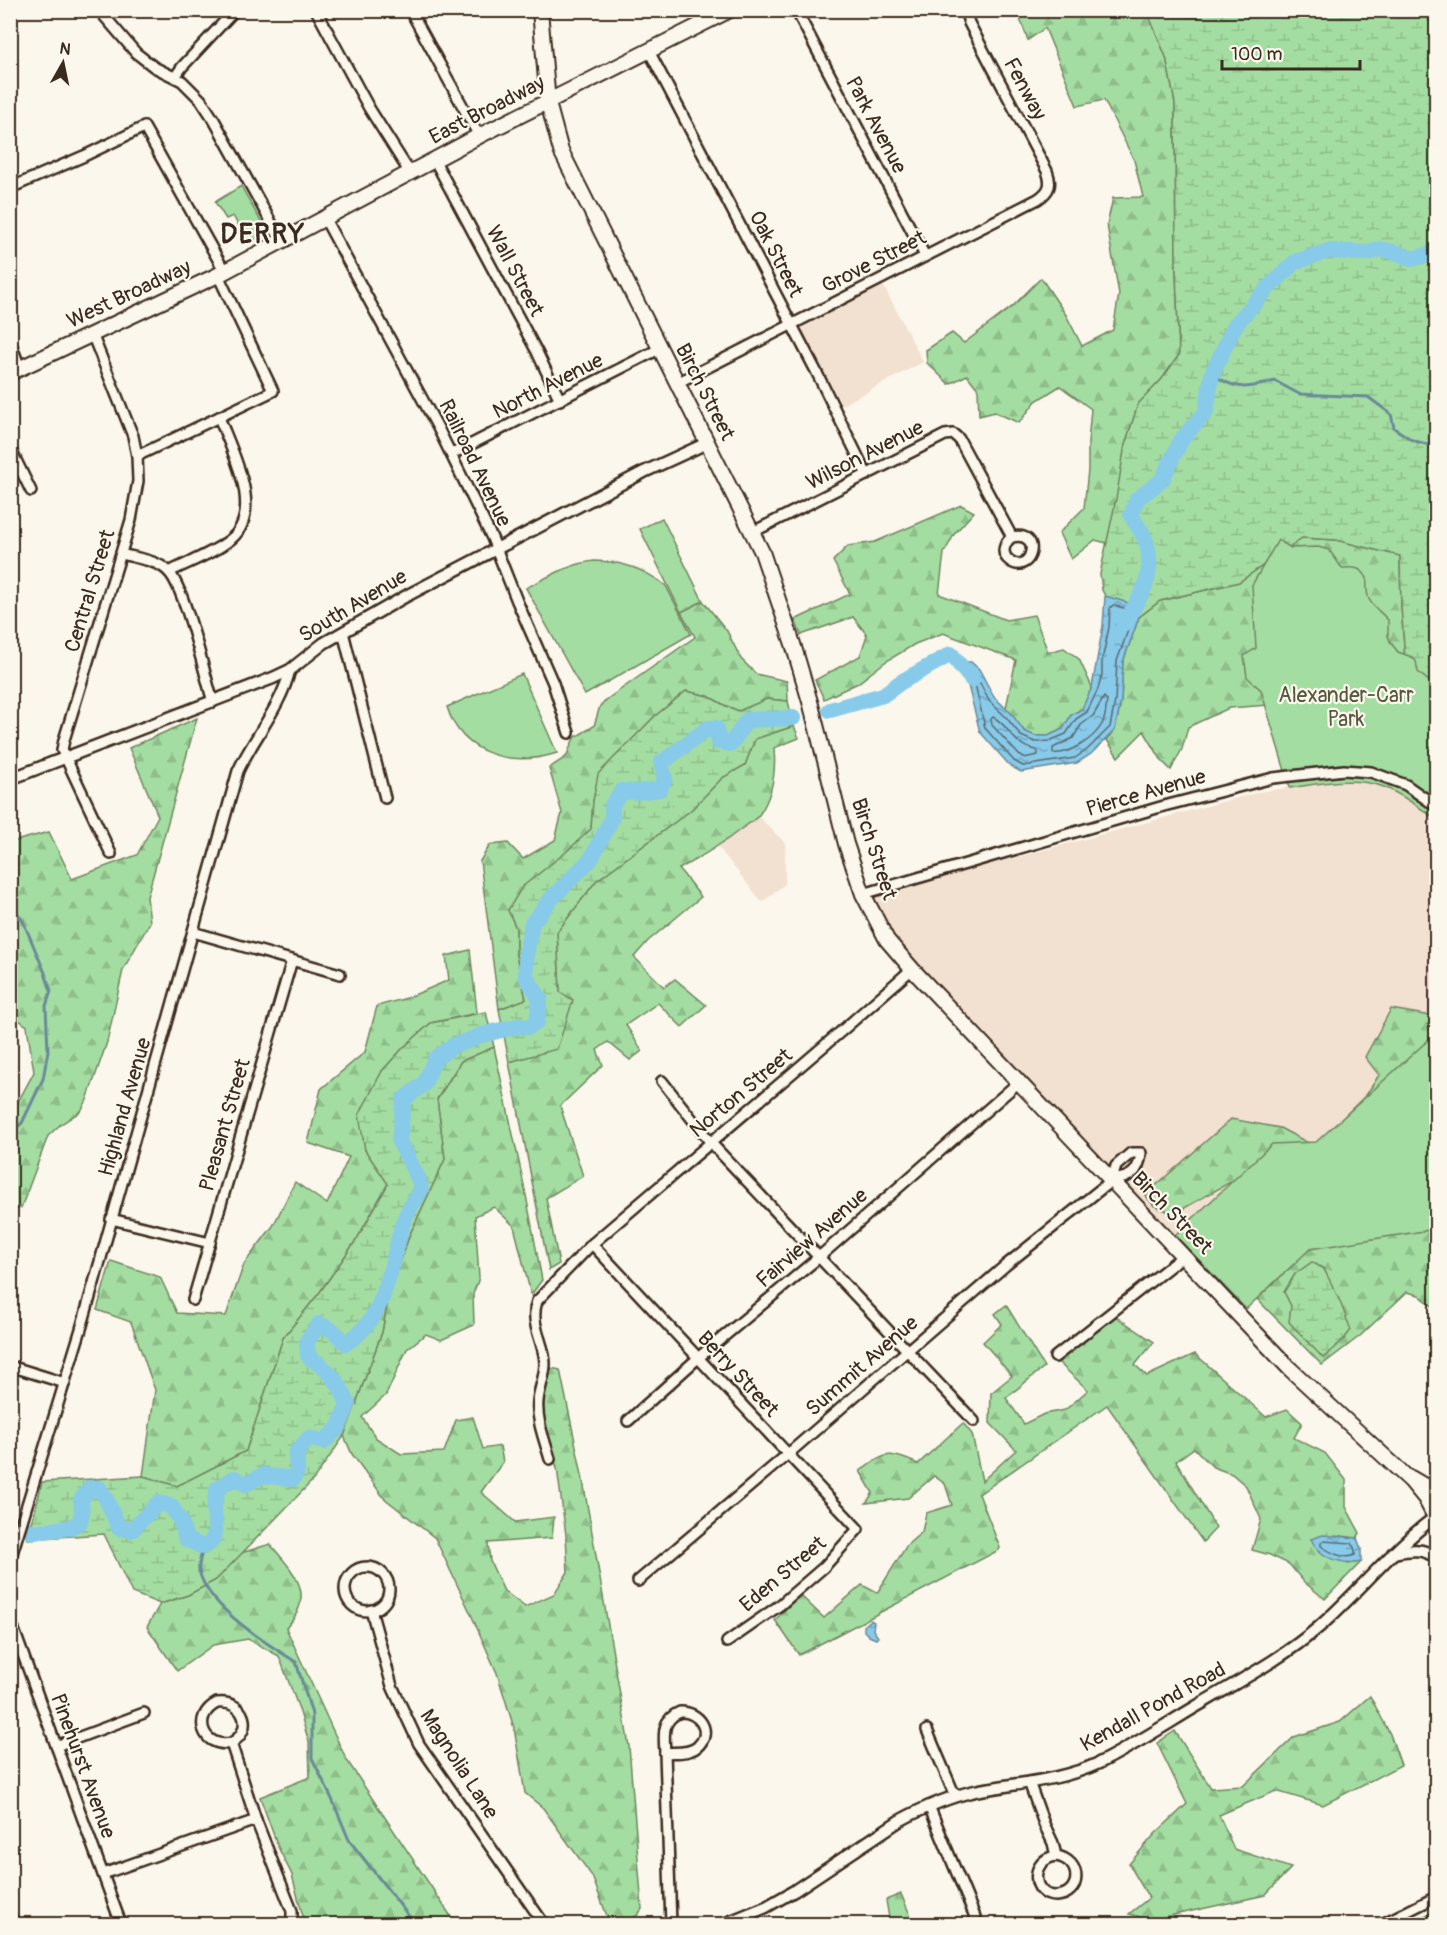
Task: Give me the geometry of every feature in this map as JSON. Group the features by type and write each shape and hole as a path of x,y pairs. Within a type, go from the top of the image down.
{"main road":[{"name":"Birch Street","path":"540,10 548,102 557,140 565,161 753,532 770,572 818,729 846,843 863,894 883,933 912,969 1290,1369 1404,1474 1418,1489 1436,1519"},
{"name":"East Broadway","path":"265,251 479,136 730,10"},
{"name":"West Broadway","path":"15,371 222,274 265,251"},
{"path":"1404,1474 1423,1485 1437,1488"}],"street":[{"path":"99,10 136,53 154,67 188,85 194,92 214,120 282,242"},
{"path":"175,77 236,10"},
{"path":"316,10 369,108 410,174"},
{"path":"410,10 479,136"},
{"name":"Park Avenue","path":"795,10 925,256"},
{"name":"Fenway","path":"965,10 969,23 1042,161 1051,184"},
{"name":"Oak Street","path":"649,51 867,474"},
{"path":"10,188 144,127 222,274 253,351 273,391 137,456"},
{"name":"Wall Street","path":"435,161 537,352 560,400"},
{"name":"Grove Street","path":"677,383 1038,199 1049,190 1051,184"},
{"name":"Railroad Avenue","path":"325,219 452,454 496,548 553,683 569,734"},
{"name":"Central Street","path":"92,334 130,429 137,456 136,493 121,554 62,750 111,854"},
{"path":"10,341 15,371"},
{"name":"North Avenue","path":"452,454 659,349"},
{"path":"169,572 229,540 237,533 245,518 247,510 244,490 219,417"},
{"name":"Wilson Avenue","path":"753,532 945,435 953,434 959,439 1012,537"},
{"name":"South Avenue","path":"10,779 213,702 290,670 324,643 408,595 644,472 707,443"},
{"path":"10,448 31,491"},
{"path":"121,554 153,563 169,572 175,579 213,702"},
{"path":"344,632 385,798"},
{"name":"Highland Avenue","path":"10,1560 65,1383 238,771 284,689 290,670"},
{"name":"Pierce Avenue","path":"863,894 1164,806 1273,778 1344,770 1371,772 1406,785 1437,806"},
{"path":"193,932 340,974"},
{"name":"Pleasant Street","path":"193,1300 292,960"},
{"name":"Norton Street","path":"550,1459 538,1417 538,1399 545,1364 535,1322 534,1308 537,1301 592,1244 912,969"},
{"path":"662,1081 711,1143 974,1421"},
{"name":"Fairview Avenue","path":"628,1421 1018,1082"},
{"name":"Summit Avenue","path":"638,1581 1043,1234 1112,1180"},
{"path":"111,1219 210,1243"},
{"name":"Berry Street","path":"592,1244 858,1529"},
{"path":"1055,1357 1183,1256"},
{"path":"10,1366 65,1383"},
{"name":"Kendall Pond Road","path":"724,1924 794,1891 899,1821 929,1806 955,1796 1029,1782 1098,1764 1165,1726 1268,1663 1320,1626 1416,1531 1436,1519"},
{"name":"Eden Street","path":"727,1642 780,1605 824,1567 858,1529"},
{"path":"1393,1553 1418,1550 1437,1558"},
{"path":"363,1568 372,1568 380,1572 388,1582 389,1592 386,1600 380,1607 371,1610 362,1610 354,1606 346,1595 349,1578 355,1571 363,1568"},
{"name":"Magnolia Lane","path":"371,1610 392,1686 410,1727 429,1759 544,1924"},
{"name":"Pinehurst Avenue","path":"10,1619 121,1924"},
{"path":"217,1703 232,1704 243,1715 242,1733 231,1743 216,1743 207,1737 204,1730 203,1719 206,1712 217,1703"},
{"path":"665,1753 686,1751 697,1747 704,1736 699,1718 687,1712 680,1712 668,1720 664,1731 671,1924"},
{"path":"56,1746 144,1713"},
{"path":"927,1730 955,1796"},
{"path":"231,1743 256,1820 292,1911 293,1922"},
{"path":"1029,1782 1056,1856"},
{"path":"929,1806 978,1924"},
{"path":"103,1874 256,1820"},
{"path":"1056,1856 1068,1860 1074,1867 1076,1876 1072,1888 1056,1896 1044,1892 1036,1878 1041,1863 1056,1856"},
{"path":"1382,1924 1437,1897"},
{"path":"10,1917 13,1924"}],"shaded area":[{"path":"883,285 923,362 842,405 801,328"},
{"path":"1368,782 1384,787 1436,819 1436,1033 1315,1142 1272,1144 1175,1235 895,940 870,897 1259,792 1305,785"},
{"path":"758,816 785,843 785,884 762,902 718,847"}],"green space":[{"path":"1017,11 1147,11 1166,57 1175,103 1179,355 1162,379 1138,405 1125,445 1117,499 1107,543 1095,540 1071,559 1059,533 1084,508 1091,409 1060,386 1036,401 1019,423 995,412 979,416 978,389 967,375 949,384 927,363 926,350 952,333 964,343 1013,306 1041,278 1066,315 1082,346 1113,330 1119,294 1107,225 1113,198 1143,197 1134,160 1104,100 1077,106 1045,28 1028,40"},
{"path":"1147,11 1422,11 1436,29 1436,699 1406,672 1400,556 1336,540 1302,538 1239,582 1160,601 1139,617 1138,606 1105,596 1102,590 1100,574 1125,445 1138,404 1162,379 1179,355 1175,103 1166,57"},
{"path":"241,186 268,234 248,243 233,216 226,219 215,202"},
{"path":"961,505 974,512 955,533 944,553 939,594 1006,620 1034,615 1048,652 1064,648 1079,659 1092,687 1082,709 1071,715 1063,729 1048,736 1035,736 1024,731 1006,708 1016,660 943,633 915,644 885,662 858,683 824,699 815,680 860,656 867,635 853,617 801,635 795,620 850,594 833,561 848,546 875,542"},
{"path":"662,518 703,601 681,612 640,529"},
{"path":"1302,538 1336,540 1400,556 1406,672 1269,705 1229,708 1188,727 1182,749 1171,770 1162,761 1144,731 1118,757 1107,740 1115,730 1121,701 1123,662 1139,617 1160,601 1239,582"},
{"name":"Alexander-Carr Park","path":"1278,540 1291,548 1318,547 1329,550 1342,568 1360,570 1367,578 1367,593 1371,603 1388,620 1388,636 1391,643 1398,652 1412,657 1416,661 1418,672 1436,687 1436,819 1398,794 1373,784 1350,781 1290,788 1261,690 1247,677 1244,656 1256,648 1252,585"},
{"path":"594,561 632,567 666,586 691,634 585,695 526,588 567,568"},
{"path":"703,601 727,631 741,659 756,674 787,681 788,701 767,699 739,711 708,696 686,691 655,716 599,774 593,801 591,829 508,910 516,928 516,955 526,999 499,1009 480,861 490,845 508,843 523,859 555,840 562,813 549,768 566,757 574,738 594,726 600,706 610,697 695,637 681,612"},
{"path":"522,674 557,753 523,759 491,754 464,737 454,724 447,707"},
{"path":"686,691 708,696 739,711 767,699 788,701 794,726 755,739 745,765 722,778 691,810 596,881 557,932 560,992 573,1000 557,1049 509,1062 499,1009 526,999 516,955 516,928 508,910 522,887 591,829 598,774 655,716"},
{"path":"197,718 147,897 150,922 123,970 107,1042 87,1100 81,1111 48,1136 21,1208 11,1210 11,1115 34,1072 27,1026 11,1014 11,842 49,832 72,879 137,855 158,816 129,748"},
{"path":"794,726 799,738 774,748 772,783 768,799 759,815 718,846 679,869 701,897 648,941 634,957 664,987 675,979 706,1005 682,1027 658,1003 626,1025 642,1051 630,1060 608,1042 597,1050 603,1065 560,1106 583,1176 546,1198 559,1264 549,1270 509,1062 557,1048 560,992 557,932 596,881 691,810 722,778 745,765 755,739"},
{"path":"470,950 477,1013 431,1023 382,1071 365,1150 388,1183 357,1239 320,1292 283,1338 246,1451 177,1486 143,1476 155,1390 131,1322 97,1310 111,1261 160,1277 177,1313 226,1316 244,1264 273,1226 295,1182 327,1204 349,1157 308,1143 321,1089 365,1052 377,1006 407,998 449,980 446,956"},
{"path":"1391,1009 1436,1017 1436,1309 1419,1295 1407,1292 1360,1336 1322,1365 1257,1299 1297,1261 1282,1200 1232,1181 1174,1214 1154,1206 1145,1195 1231,1119 1280,1128 1314,1146 1367,1094 1379,1075 1365,1057"},
{"path":"486,1012 494,1047 461,1061 437,1099 445,1159 409,1236 388,1299 382,1332 344,1436 314,1479 216,1580 188,1595 160,1604 132,1593 104,1534 28,1539 42,1482 143,1476 177,1486 246,1451 283,1338 320,1292 357,1239 388,1184 365,1150 359,1115 382,1071 431,1023"},
{"path":"1436,1033 1436,1229 1310,1249 1246,1309 1175,1235 1272,1144 1316,1142"},
{"path":"494,1047 542,1280 531,1295 514,1226 494,1207 475,1216 479,1278 473,1294 474,1325 441,1340 426,1334 407,1349 386,1395 362,1417 376,1438 401,1454 444,1452 456,1420 473,1417 483,1449 500,1446 503,1462 481,1492 515,1522 554,1517 552,1538 488,1543 490,1561 504,1591 525,1607 554,1594 568,1572 566,1535 557,1468 541,1414 546,1379 551,1368 560,1370 582,1475 629,1746 642,1909 632,1919 619,1923 610,1924 592,1876 543,1808 525,1793 514,1728 497,1673 435,1538 384,1498 352,1454 344,1436 382,1332 388,1299 409,1236 445,1159 437,1100 461,1061"},
{"path":"1312,1262 1324,1269 1351,1330 1323,1358 1289,1322 1291,1306 1284,1292 1295,1274"},
{"path":"1006,1305 1044,1367 1006,1398 1024,1424 1044,1414 1065,1410 1088,1390 1058,1362 1115,1316 1154,1342 1135,1365 1147,1376 1195,1354 1266,1417 1287,1409 1302,1423 1294,1438 1325,1453 1346,1480 1346,1507 1360,1533 1357,1538 1341,1536 1348,1564 1361,1562 1325,1599 1304,1582 1289,1564 1252,1550 1261,1519 1246,1486 1232,1474 1213,1467 1194,1448 1176,1461 1216,1528 1203,1542 1107,1405 979,1494 999,1550 799,1655 775,1620 800,1595 824,1618 862,1585 877,1593 907,1545 922,1532 926,1513 952,1505 945,1484 934,1476 908,1498 866,1503 873,1493 860,1471 882,1457 893,1455 918,1464 963,1423 972,1434 982,1481 1016,1450 990,1423 991,1393 1012,1376 983,1342 1002,1324 995,1314"},
{"path":"270,1544 287,1564 299,1584 300,1604 286,1628 346,1759 456,1924 305,1924 292,1875 278,1847 260,1797 310,1777 309,1742 279,1656 248,1639 213,1645 177,1671 147,1627 160,1604 188,1595 216,1580 241,1553"},
{"path":"1370,1696 1390,1734 1401,1765 1323,1805 1276,1791 1219,1815 1234,1849 1291,1868 1265,1895 1151,1920 1129,1914 1149,1898 1129,1864 1155,1834 1187,1804 1157,1743 1175,1731 1211,1788 1243,1786 1294,1737 1340,1722"},
{"path":"901,1894 914,1924 890,1924 886,1900"},
{"path":"1436,1910 1436,1924 1409,1924"}],"water":[{"path":"1105,596 1139,606 1139,617 1123,662 1121,701 1115,730 1091,754 1077,763 1021,772 1010,766 980,732 966,678 957,666 962,662 971,662 979,669 994,697 1011,713 1024,731 1035,736 1048,736 1063,729 1071,715 1082,709 1092,687 1103,626"},
{"path":"1323,1535 1357,1538 1361,1549 1361,1562 1339,1561 1320,1552 1311,1539"},
{"path":"871,1620 874,1622 873,1630 878,1637 876,1639 864,1631 864,1626"}],"waterway":[{"path":"1124,624 1145,586 1149,567 1147,544 1131,515 1137,499 1162,480 1181,440 1206,412 1212,374 1235,325 1295,262 1328,251 1369,253 1380,249 1412,259 1430,254 1436,255"},
{"path":"1212,374 1221,380 1242,387 1275,381 1299,394 1368,397 1391,414 1394,428 1412,440 1436,447"},
{"path":"830,710 883,695 901,682 951,654 972,680"},
{"path":"10,1521 33,1532 69,1528 80,1522 81,1500 90,1488 99,1488 119,1528 132,1530 158,1503 171,1506 181,1522 186,1539 203,1547 209,1544 214,1536 217,1489 234,1478 246,1484 263,1475 293,1479 297,1471 296,1453 309,1438 324,1442 339,1427 348,1404 332,1376 308,1356 307,1341 319,1324 332,1330 346,1343 360,1333 370,1320 385,1290 404,1219 421,1190 419,1180 399,1141 404,1099 424,1084 435,1059 454,1045 517,1026 529,1027 537,1022 540,998 526,977 526,955 532,923 551,899 591,859 612,818 612,805 622,791 638,792 660,789 665,779 661,763 708,728 716,728 719,742 731,744 747,720 793,718"},
{"path":"10,903 23,921 51,991 46,1006 48,1051 43,1079 22,1123 10,1133"},
{"path":"203,1547 199,1570 204,1584 213,1597 239,1623 296,1662 312,1714 312,1758 349,1840 415,1924"}],"district":[{"name":"DERRY","path":"263,234"}]}
